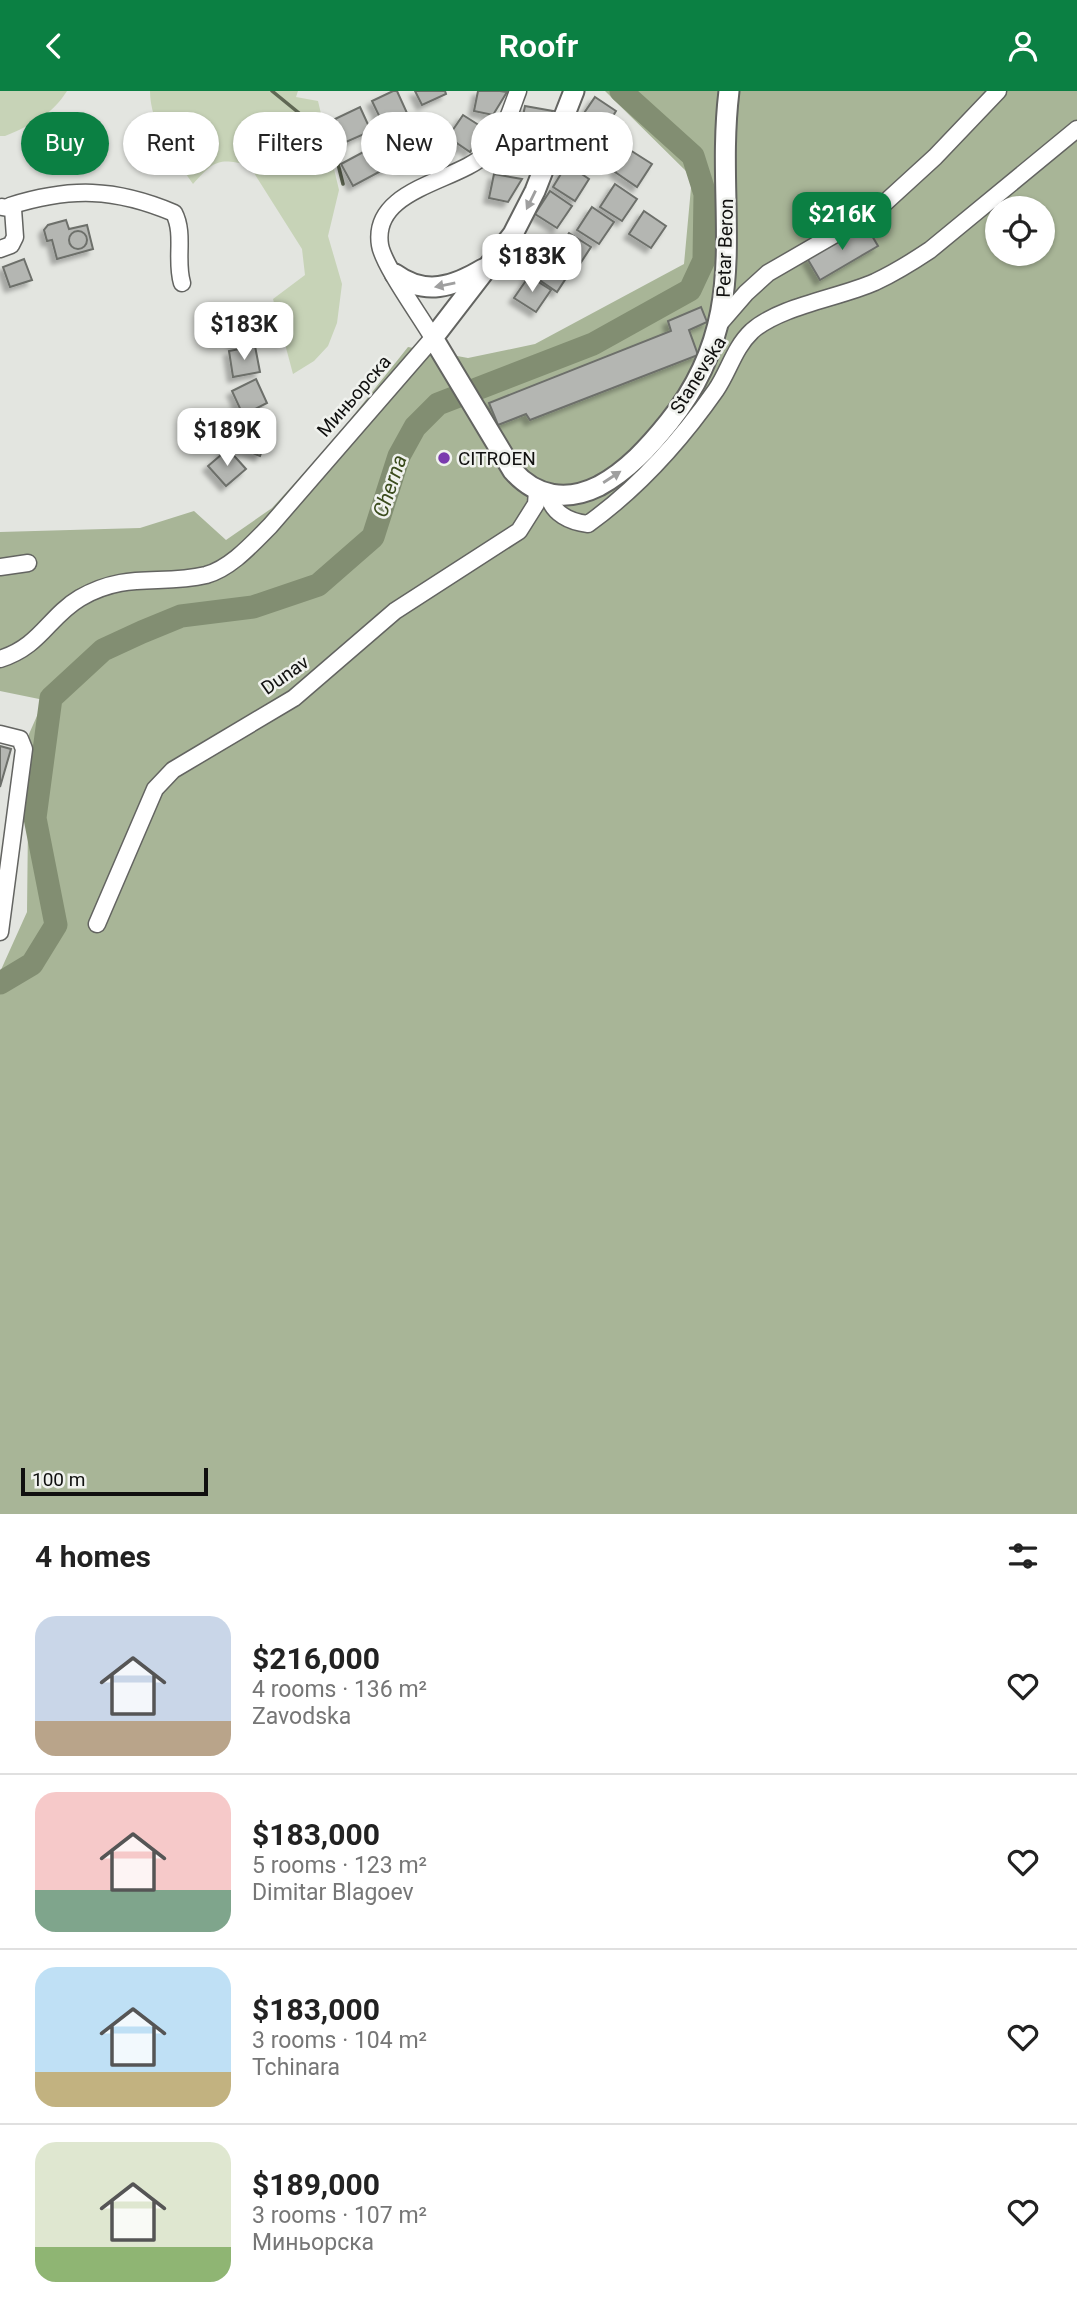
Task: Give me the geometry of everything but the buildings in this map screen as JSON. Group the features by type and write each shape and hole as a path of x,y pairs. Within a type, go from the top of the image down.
{"main road":[{"path":"542,493 513,471 433,338 513,234 535,191 574,91"},
{"name":"Petar Beron","path":"542,493 577,494 595,488 626,468 674,417 700,376 720,323 727,276 729,91"},
{"path":"395,274 417,287 443,287 466,279 492,263"}],"street":[{"path":"433,338 380,246 380,233 387,214 413,192 481,158 489,151 502,130 518,91"},
{"path":"720,323 768,273 877,210 935,157 998,91"},
{"name":"Stanevska","path":"542,493 551,505 572,522 588,524 662,458 687,431 721,383 736,352 760,324 874,282 904,267 930,250 1077,129"},
{"path":"0,249 15,242 5,207 55,193 93,191 174,213 179,231 177,266 182,283"},
{"name":"Миньорска","path":"0,659 28,647 78,599 110,584 206,575 245,551 433,338"},
{"name":"Dunav","path":"97,925 155,789 173,770 294,698 395,611 519,531 542,493"},
{"path":"0,567 28,563"},
{"path":"0,734 20,739 24,749 4,882 0,932"}],"green space":[{"path":"0,91 67,91 48,112 21,112 21,129 0,136"},
{"path":"150,91 298,91 296,97 318,101 321,112 233,112 233,162 219,163 219,112 153,112"},
{"path":"605,91 1077,91 1077,1514 0,1514 0,972 27,912 29,734 44,700 0,691 0,532 140,528 194,511 226,540 272,508 333,441 408,347 468,358 535,344 684,264 692,177 633,119 633,112 626,112"},
{"path":"187,175 202,175 193,184"},
{"path":"255,175 335,175 339,190 328,236 342,284 337,323 328,346 314,361 293,374 273,299 305,275 302,249"}],"waterway":[{"path":"272,91 332,140 343,184"},
{"name":"Cherna","path":"0,983 32,964 56,925 35,818 51,698 103,650 142,632 181,616 253,607 318,585 373,537 399,456 415,427 438,404 593,344 690,290 704,260 705,194 693,156 621,91"}],"place":[{"name":"CITROEN","path":"444,458"}]}
